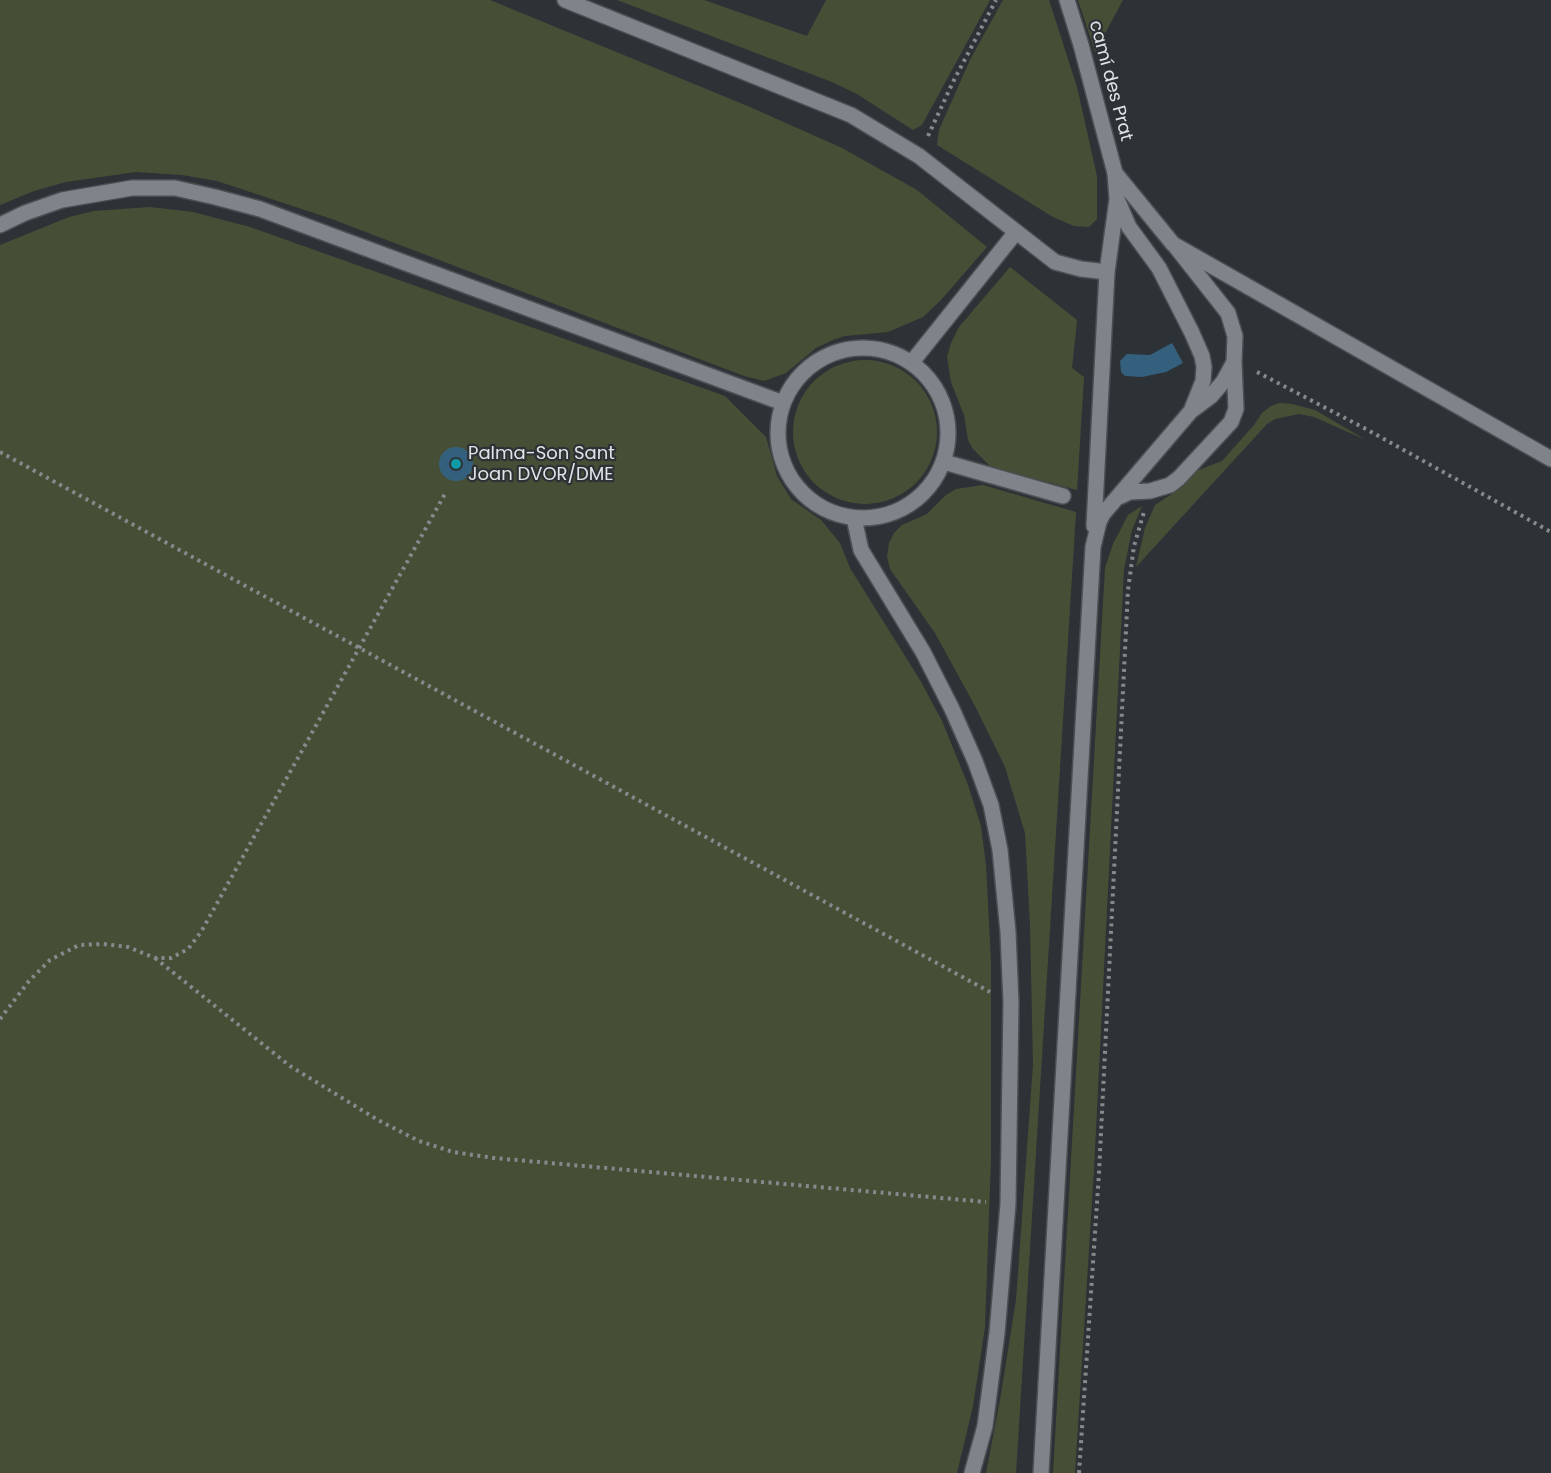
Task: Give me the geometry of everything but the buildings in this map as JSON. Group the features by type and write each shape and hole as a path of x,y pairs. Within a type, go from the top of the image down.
{"street":[{"path":"565,0 850,115 919,156 1055,262 1081,269 1107,272"},
{"name":"camí des Prat","path":"1067,0 1115,173"},
{"path":"1041,1473 1107,272 1117,200 1115,173"},
{"path":"1114,501 1130,492 1150,491 1170,485 1231,422 1236,409 1235,336 1228,314 1115,173"},
{"path":"0,225 62,200 132,188 175,188 260,209 783,404"},
{"path":"1117,200 1129,227 1159,268 1202,356 1203,381 1191,411"},
{"path":"912,362 1016,232"},
{"path":"1173,244 1551,459"},
{"path":"853,347 882,348 912,362 931,379 945,404 950,433 944,462 930,487 908,506 882,516 855,518 828,511 805,496 788,474 779,448 778,421 786,394 802,372 825,356 853,347"},
{"path":"1093,547 1099,522 1114,501 1191,411 1211,396 1223,382 1234,362"},
{"path":"944,462 1063,496"},
{"path":"855,518 861,550 928,661 975,761 991,805 1000,850 1008,932 1011,1003 1008,1204 997,1333 985,1426 972,1473"}],"path":[{"path":"919,156 953,82 996,0"},
{"path":"1234,362 1366,429 1551,532"},
{"path":"0,452 1011,1003"},
{"path":"1079,1473 1099,1173 1128,590 1134,546 1150,491"},
{"path":"155,958 171,958 188,949 201,932 446,492"},
{"path":"0,1019 29,981 50,960 79,945 103,944 128,947 155,958 290,1066 378,1120 419,1141 453,1152 494,1158 1008,1204"}],"green space":[{"path":"0,0 490,0 750,107 842,148 917,190 987,247 941,300 923,317 888,332 845,336 833,340 816,348 786,373 764,381 744,376 329,218 217,181 182,175 136,172 66,182 34,191 0,205"},
{"path":"617,0 704,0 807,36 826,0 990,0 922,125 913,130 857,94 832,82"},
{"path":"1003,0 1049,0 1077,87 1097,176 1097,219 1089,227 1074,226 1053,217 937,145 939,130 970,60"},
{"path":"1078,0 1123,0 1095,52"},
{"path":"150,207 193,212 250,227 725,396 766,437 777,476 791,499 821,520 840,543 850,568 920,680 942,721 968,785 981,826 986,865 991,961 991,1160 985,1327 973,1406 957,1473 0,1473 0,245 69,217 94,211"},
{"path":"1010,267 1077,320 1072,368 1084,377 1077,490 991,467 973,449 968,440 964,415 951,382 947,357 959,327"},
{"path":"865,360 892,366 905,372 916,381 925,392 931,405 937,432 931,459 925,472 916,483 905,492 892,498 865,504 838,498 825,492 814,483 805,472 799,459 793,432 799,405 805,392 814,381 825,372 838,366"},
{"path":"1280,403 1315,410 1366,440 1314,417 1299,414 1275,419 1267,424 1136,567 1145,528 1155,505 1182,487 1196,471 1222,461 1262,413"},
{"path":"983,485 1076,512 1016,1473 986,1473 1016,1300 1033,1065 1030,924 1025,833 1005,767 975,706 935,633 890,569 887,556 889,543 894,533 902,525 927,514 946,495 956,489"},
{"path":"1142,506 1132,530 1124,569 1094,1169 1075,1473 1053,1473 1105,568 1113,544 1128,515"}],"place":[{"name":"Palma-Son Sant Joan DVOR/DME","path":"456,464"}]}
